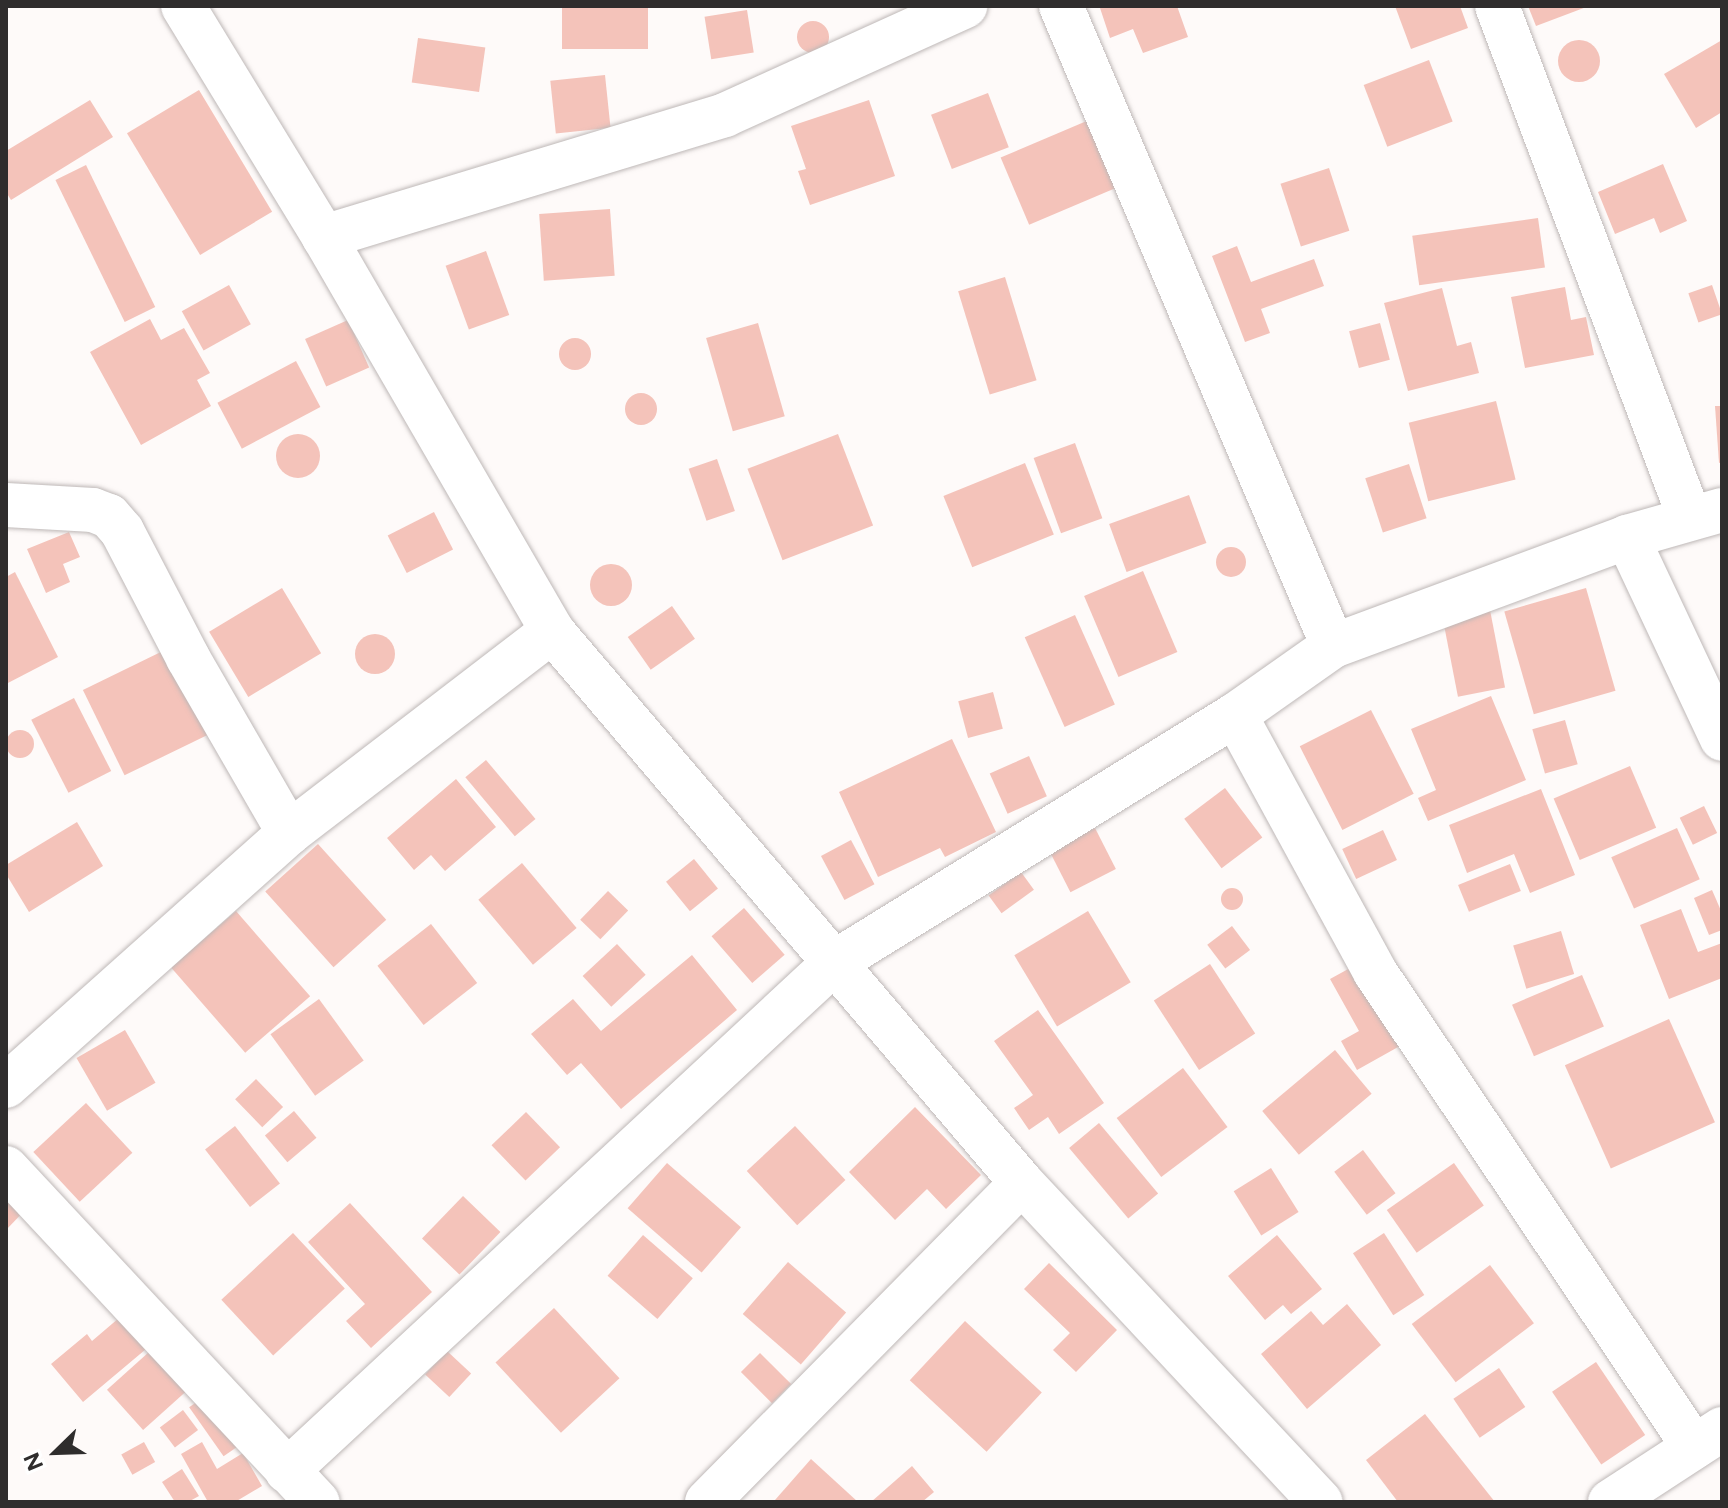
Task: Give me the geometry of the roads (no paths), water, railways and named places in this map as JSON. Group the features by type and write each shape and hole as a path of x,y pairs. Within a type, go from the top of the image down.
{"street":[{"path":"183,6 324,237 552,631 1022,1183 1320,1502"},
{"path":"324,237 725,115 965,6"},
{"path":"1061,6 1333,646"},
{"path":"287,1471 835,962 1235,715 1333,646 1627,537 1706,513 1497,6"},
{"path":"6,505 93,510 109,516 122,531 188,658 289,833"},
{"path":"1627,537 1722,739"},
{"path":"6,1086 289,833 552,631"},
{"path":"1235,715 1375,972 1708,1438 1610,1502"},
{"path":"6,1168 318,1502"},
{"path":"707,1502 1022,1183"}]}
